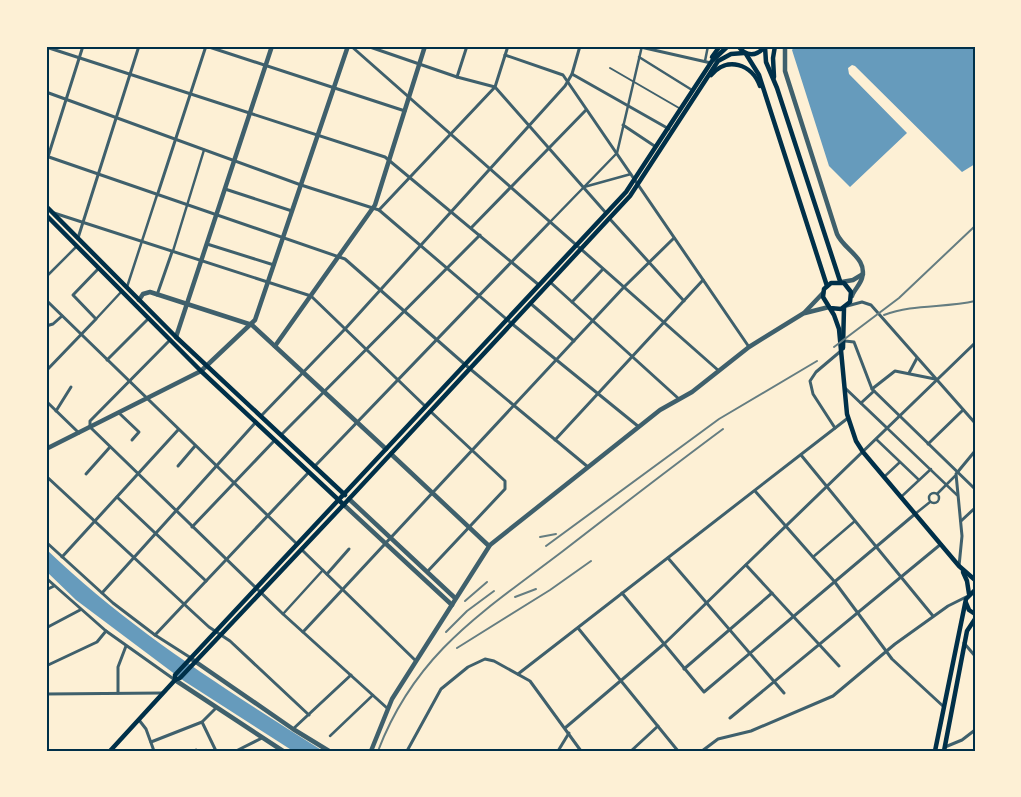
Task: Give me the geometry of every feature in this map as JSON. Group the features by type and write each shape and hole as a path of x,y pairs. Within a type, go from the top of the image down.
{"main road":[{"path":"192,662 216,632 635,180 720,46"},
{"path":"709,62 728,46"},
{"path":"738,46 757,69 826,286"},
{"path":"110,751 192,662 221,635 349,500 639,186 720,60 731,54 757,54 765,46"},
{"path":"765,46 766,62 777,88 841,282 850,290 852,297 846,307 845,341 842,350"},
{"path":"775,46 773,66 777,88"},
{"path":"707,80 717,69 723,66 742,66 754,76 767,99"},
{"path":"46,206 77,236 149,318 200,371 344,505"},
{"path":"46,215 99,268 138,300 349,500"},
{"path":"841,282 833,282 826,286 823,293 824,301 838,326 848,418 863,452 959,566 967,579 968,609 975,614"},
{"path":"829,308 846,307"},
{"path":"959,566 975,580"},
{"path":"936,751 967,598 975,590"},
{"path":"944,749 964,643 969,627 975,619"}],"street":[{"path":"46,163 83,46"},
{"path":"46,277 77,245 72,240 77,236 83,223 139,46"},
{"path":"46,372 124,289 143,242 174,139 206,46 405,111"},
{"path":"176,337 272,46"},
{"path":"46,449 200,371 257,316 350,46 718,371"},
{"path":"367,46 457,77 495,87 606,212"},
{"path":"376,209 425,46"},
{"path":"457,77 467,46"},
{"path":"275,346 376,209 495,87 508,46"},
{"path":"261,416 345,329 568,82 580,46"},
{"path":"636,46 709,62 708,46"},
{"path":"785,46 784,71 837,234 844,246 859,259 862,274 852,297"},
{"path":"46,47 390,160 539,285"},
{"path":"314,467 616,153 642,47"},
{"path":"505,55 562,74 749,348"},
{"path":"639,57 693,91"},
{"path":"572,74 669,129"},
{"path":"46,92 301,185 376,209 420,244 506,319 640,427"},
{"path":"472,228 586,110"},
{"path":"623,125 656,148"},
{"path":"157,294 188,204 204,150"},
{"path":"47,156 340,256 464,364 588,467"},
{"path":"584,188 631,174"},
{"path":"225,189 292,211"},
{"path":"54,213 268,284 311,296 426,406"},
{"path":"609,218 684,301"},
{"path":"280,435 480,235"},
{"path":"303,632 392,539 624,287 674,238"},
{"path":"207,244 274,265"},
{"path":"96,319 74,295 99,268"},
{"path":"572,302 603,269"},
{"path":"841,282 853,280 862,274"},
{"path":"555,440 703,280"},
{"path":"550,282 679,399"},
{"path":"138,300 146,292 157,294 250,324 386,449"},
{"path":"371,751 387,708 489,546 660,410 692,392 749,348 802,314 823,293"},
{"path":"46,300 298,545"},
{"path":"846,307 859,302 869,304 975,423"},
{"path":"530,303 574,342"},
{"path":"802,314 829,308"},
{"path":"46,326 53,324 62,316"},
{"path":"107,360 149,318"},
{"path":"171,340 90,421 90,427 256,589 387,708"},
{"path":"845,341 854,342 873,390 975,489"},
{"path":"565,728 664,644 975,343"},
{"path":"835,428 813,394 810,381 816,372 842,350"},
{"path":"909,373 917,358"},
{"path":"861,403 892,372 899,370 936,380"},
{"path":"56,411 71,387"},
{"path":"845,388 958,496"},
{"path":"46,401 79,433"},
{"path":"928,444 963,410"},
{"path":"427,572 469,528 506,485 505,481 430,411"},
{"path":"119,412 139,432 132,440"},
{"path":"518,674 848,418"},
{"path":"102,593 256,422"},
{"path":"62,557 178,430"},
{"path":"876,439 919,480"},
{"path":"192,527 275,440"},
{"path":"178,466 196,446"},
{"path":"86,474 110,448"},
{"path":"959,566 962,549 956,476 957,471 975,451"},
{"path":"391,454 489,546"},
{"path":"801,455 933,616"},
{"path":"884,477 900,462"},
{"path":"900,497 930,469"},
{"path":"155,635 309,472"},
{"path":"46,476 184,604 309,715"},
{"path":"622,593 704,692 915,514 930,502 937,502 937,494 956,476"},
{"path":"754,491 834,581 893,661 944,708"},
{"path":"930,502 930,494 937,494"},
{"path":"117,497 206,581"},
{"path":"349,500 455,598"},
{"path":"344,505 452,605"},
{"path":"961,521 975,508"},
{"path":"813,557 855,521"},
{"path":"46,542 102,593 155,635 192,662 329,751"},
{"path":"730,718 775,683 941,544"},
{"path":"327,574 350,549"},
{"path":"302,550 416,661"},
{"path":"668,558 784,694"},
{"path":"746,565 839,666"},
{"path":"283,614 323,570"},
{"path":"46,578 80,610 126,646 177,678 216,708 283,751"},
{"path":"46,590 54,586"},
{"path":"684,668 772,593"},
{"path":"702,751 718,739 757,728 836,694 886,651 933,616 948,606 967,598"},
{"path":"46,628 80,610"},
{"path":"578,628 678,751"},
{"path":"46,666 97,642 106,631"},
{"path":"964,643 975,656"},
{"path":"118,693 117,672 120,658 126,646"},
{"path":"407,751 442,689 468,666 480,660 490,659 530,681 581,751"},
{"path":"293,729 351,675"},
{"path":"46,694 163,693"},
{"path":"330,736 373,695"},
{"path":"151,742 202,722 216,708"},
{"path":"139,720 154,751"},
{"path":"202,722 216,751"},
{"path":"631,751 658,726"},
{"path":"944,749 962,740 975,730"},
{"path":"558,751 568,733"},
{"path":"236,751 263,738"}],"lane":[{"path":"610,68 681,110"}],"water":[{"path":"795,46 975,46 975,164 962,172 852,65 848,68 849,74 907,133 850,187 829,166 792,50"},
{"path":"46,549 111,606 179,657 323,751 293,751 184,681 76,600 46,571"}],"railway":[{"path":"834,347 899,298 975,226"},
{"path":"884,315 906,309 975,301"},
{"path":"546,546 719,419 817,361"},
{"path":"378,751 394,716 412,687 432,660 455,637 506,594 723,429"},
{"path":"540,537 556,534"},
{"path":"457,648 550,590 591,561"},
{"path":"465,601 487,582"},
{"path":"515,597 536,589"},
{"path":"446,632 467,611 494,591"}]}
